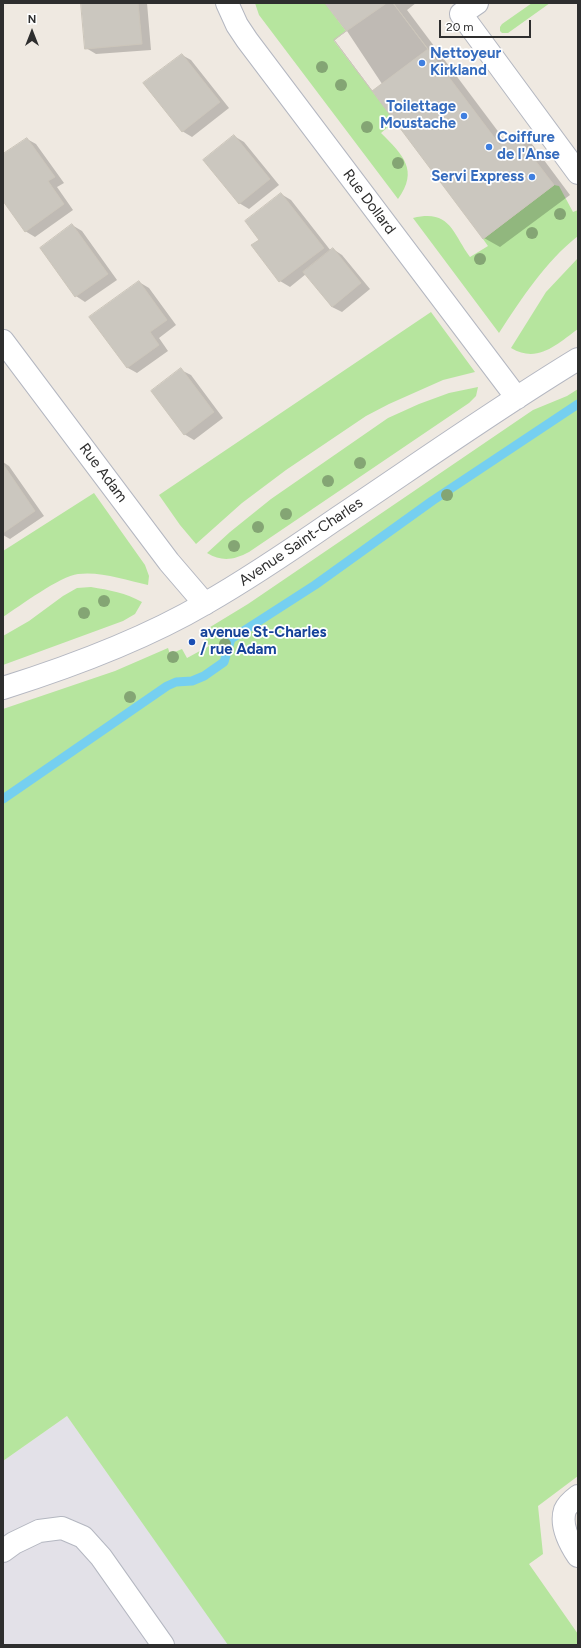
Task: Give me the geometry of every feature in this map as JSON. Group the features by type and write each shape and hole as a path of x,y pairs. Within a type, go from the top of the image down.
{"street":[{"name":"Rue Dollard","path":"227,3 246,40 517,398"},
{"path":"477,3 461,14 578,173"},
{"name":"Rue Adam","path":"3,341 169,562 205,604"},
{"name":"Avenue Saint-Charles","path":"3,688 109,650 167,624 205,604 271,564 517,398 578,359"},
{"path":"578,1496 565,1510 564,1524 571,1546 578,1556"},
{"path":"3,1551 14,1543 39,1531 62,1528 83,1537 101,1557 163,1645"}],"shaded area":[{"path":"67,1416 229,1645 3,1645 3,1461"}],"green space":[{"path":"255,3 325,3 346,31 334,41 395,121 381,133 402,156 406,163 408,171 407,180 398,199 259,15"},
{"path":"532,3 550,3 508,33 502,33 500,31 502,24"},
{"path":"554,185 559,186 573,212 578,210 578,236 555,257 535,281 499,333 413,218 425,216 443,220 454,231 470,257 488,246 483,239"},
{"path":"578,258 578,329 555,346 539,353 530,354 511,348 546,292"},
{"path":"431,312 475,372 443,380 366,416 286,470 242,503 196,544 180,525 159,495"},
{"path":"478,387 476,396 469,403 249,552 238,557 228,559 218,558 207,553 230,532 271,499 388,418 449,393"},
{"path":"578,389 578,1476 538,1506 543,1554 529,1564 578,1634 578,1645 228,1645 67,1416 3,1461 3,709 115,671 168,648 170,654 182,649 187,658 209,646 202,632 248,604 533,410 567,396"},
{"path":"94,493 145,565 149,576 148,585 104,575 86,573 78,574 61,580 3,617 3,551"},
{"path":"91,587 124,594 142,602 135,614 123,621 3,665 3,636 29,621 63,596 77,588"}],"building":[{"path":"81,3 138,3 142,44 85,49"},
{"path":"325,3 393,3 500,145 515,134 554,185 483,239 334,40 346,31"},
{"path":"387,3 393,3 428,49 372,91 334,40"},
{"path":"182,54 220,102 182,132 143,83"},
{"path":"234,135 270,179 239,204 203,160"},
{"path":"27,138 55,177 48,181 64,204 25,232 3,201 3,154"},
{"path":"281,193 324,248 279,282 251,245 259,240 245,221"},
{"path":"72,224 108,274 75,297 40,248"},
{"path":"333,248 361,283 332,307 303,272"},
{"path":"139,281 167,320 150,332 159,345 127,368 89,317"},
{"path":"181,368 214,412 184,435 151,391"},
{"path":"3,464 35,511 3,533"}],"waterway":[{"path":"3,799 167,686 176,682 192,681 204,676 224,662 231,639 315,585 432,501 578,404"}],"place":[{"name":"Nettoyeur Kirkland","path":"422,63"},
{"name":"Toilettage Moustache","path":"464,116"},
{"name":"Coiffure de l'Anse","path":"489,147"},
{"name":"Servi Express","path":"532,177"},
{"name":"avenue St-Charles / rue Adam","path":"192,642"}]}
